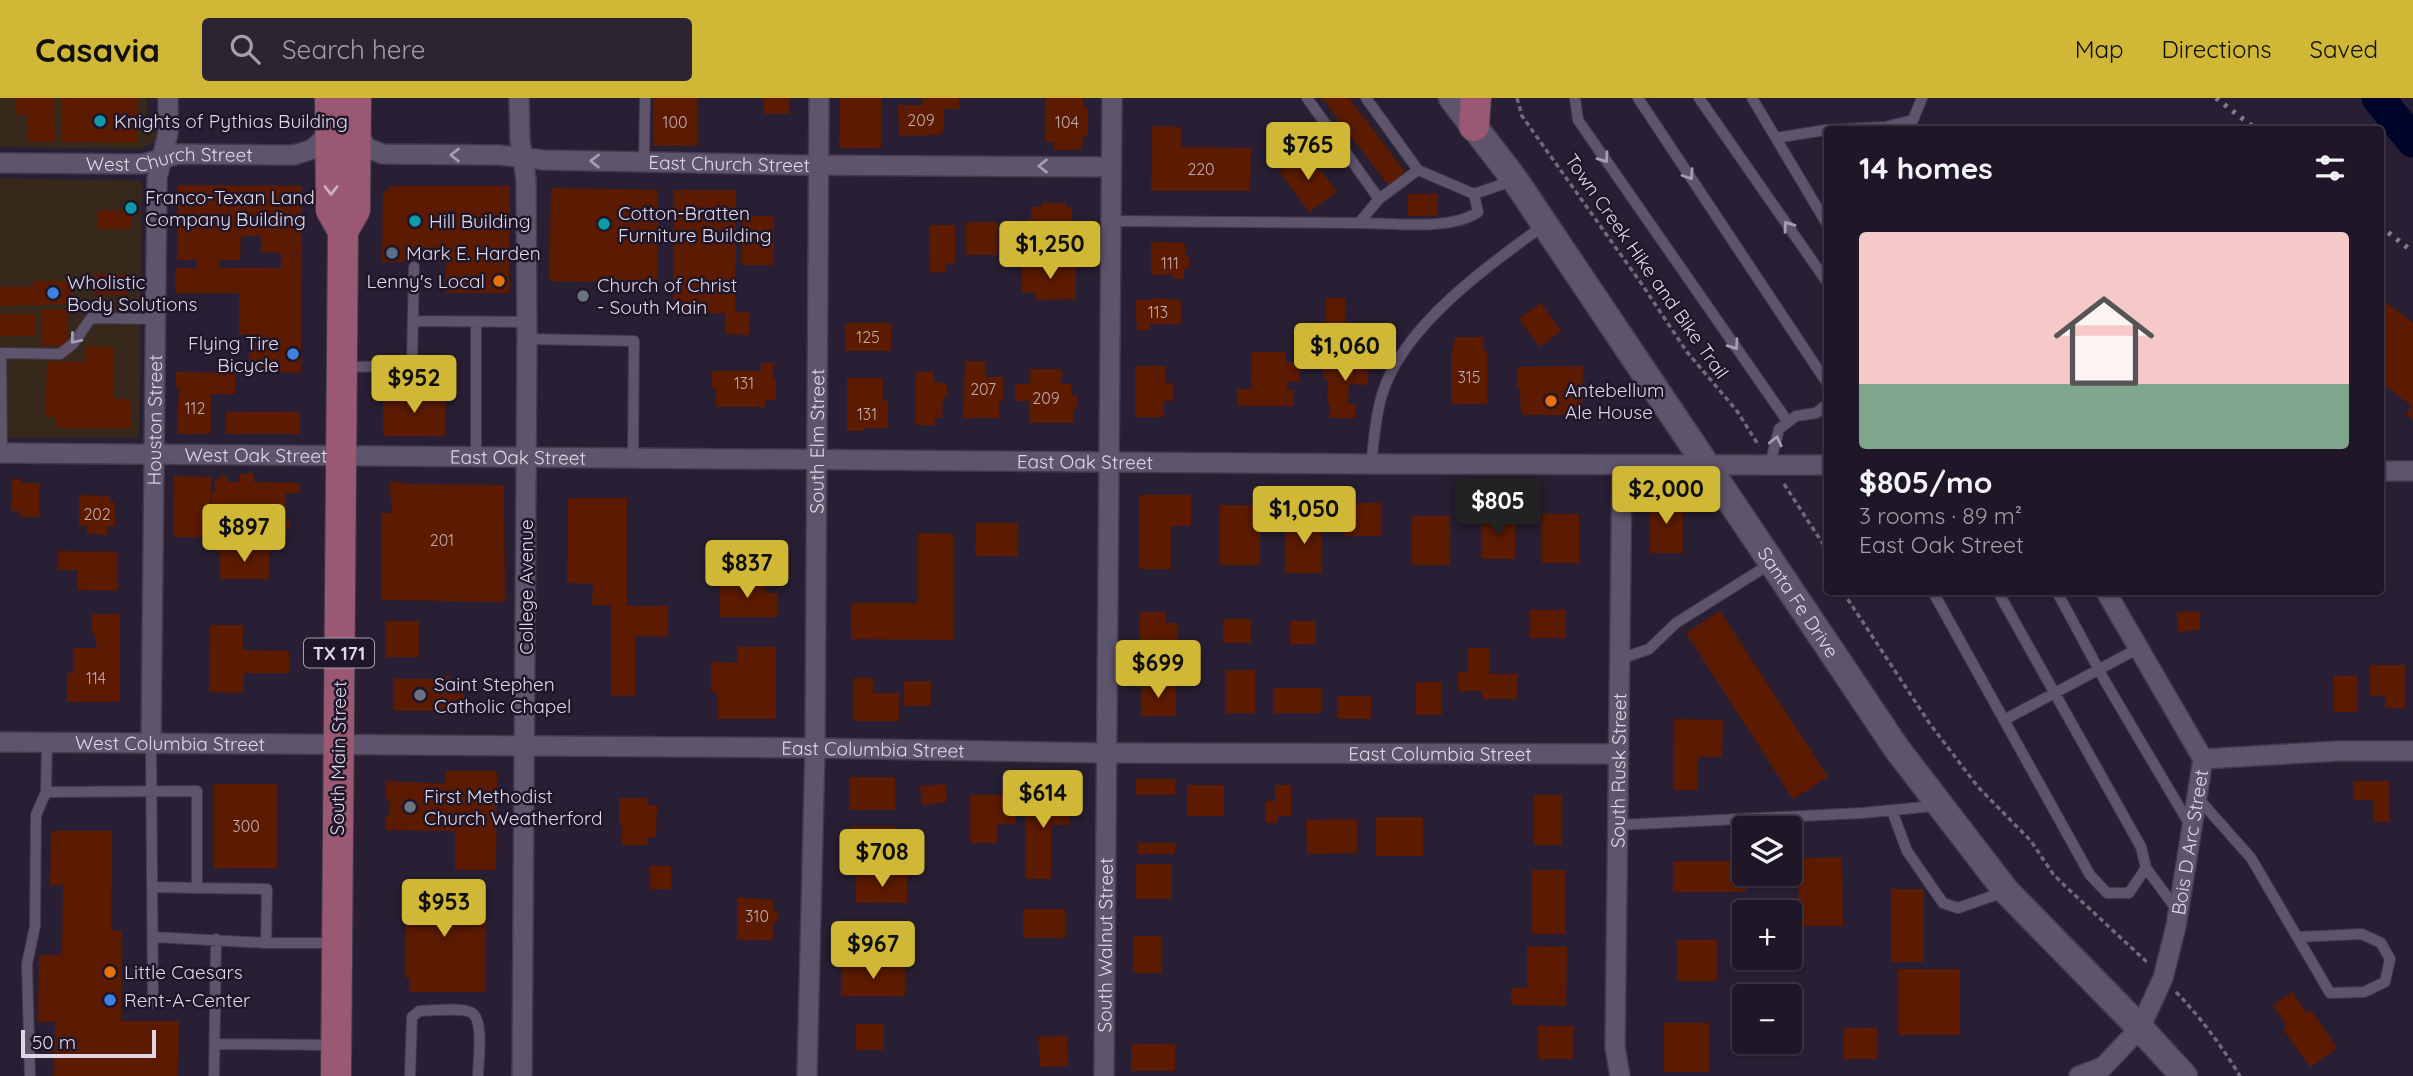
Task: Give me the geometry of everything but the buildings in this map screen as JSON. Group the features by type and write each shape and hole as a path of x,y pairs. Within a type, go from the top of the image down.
{"main road":[{"name":"South Main Street","path":"330,98 343,132"},
{"name":"South Main Street","path":"336,1076 343,231 331,210 343,132 356,98"}],"street":[{"name":"Houston Street","path":"151,744 157,178 168,133 168,98"},
{"name":"College Avenue","path":"519,98 526,179 527,331 522,1076"},
{"name":"South Elm Street","path":"807,1076 815,748 819,98"},
{"name":"South Walnut Street","path":"1104,1076 1112,98"},
{"name":"Santa Fe Drive","path":"1452,98 1475,112 1545,225 1709,465 1897,749 1939,806 2007,891 2184,1076"},
{"name":"West Church Street","path":"0,163 143,164 179,154 294,155 313,149 343,132"},
{"name":"East Church Street","path":"343,132 367,149 383,154 499,155 523,159 819,166 1111,167"},
{"name":"West Oak Street","path":"1,453 342,456"},
{"name":"East Oak Street","path":"342,456 1824,465"},
{"name":"South Rusk Street","path":"1620,1076 1615,1047 1622,465"},
{"path":"2384,471 2413,471"},
{"name":"Bois D Arc Street","path":"2079,1076 2103,1067 2140,1028 2163,978 2179,912 2203,760 2108,595"},
{"name":"West Columbia Street","path":"0,742 338,746"},
{"name":"East Columbia Street","path":"338,746 815,748 1108,753 1619,754"},
{"path":"2203,760 2338,751 2413,751"}],"lane":[{"path":"644,161 645,98"},
{"path":"1307,98 1379,199"},
{"path":"1575,98 1578,120 1788,422"},
{"path":"1638,98 1824,378"},
{"path":"1699,98 1824,278"},
{"path":"1752,98 1824,219"},
{"path":"1889,126 1913,120 1922,98"},
{"path":"1369,99 1418,170 1475,194 1515,180"},
{"path":"1776,138 1824,130"},
{"path":"1359,223 1379,199 1418,170"},
{"path":"1111,221 1435,223 1469,218 1478,212 1475,194"},
{"path":"1371,464 1382,394 1399,356 1420,328 1497,258 1545,225"},
{"path":"342,367 408,365 413,355 415,267"},
{"path":"1,453 1,353 60,354 72,344 90,318 157,319"},
{"path":"414,321 476,322 527,331 634,341 633,458"},
{"path":"476,322 476,458"},
{"path":"1770,464 1779,429 1796,416 1816,413 1824,406"},
{"path":"1620,659 1648,649 1676,623 1773,562"},
{"path":"1935,595 2090,875 2107,893 2129,893 2146,868"},
{"path":"2000,595 2141,847 2146,868 2179,912"},
{"path":"2059,595 2192,829"},
{"path":"2004,720 2139,648"},
{"path":"30,1076 27,964 35,926 36,815 46,792 47,743"},
{"path":"151,744 153,1003"},
{"path":"46,792 197,791 197,888"},
{"path":"2197,796 2251,858 2330,993 2364,992 2385,982 2390,959 2381,943 2362,934 2298,937"},
{"path":"1618,825 1892,811 1939,806"},
{"path":"1892,811 1907,851 1943,903 1958,908 2007,891"},
{"path":"153,887 267,889 266,943"},
{"path":"153,937 266,943 337,943"},
{"path":"214,1076 216,939"},
{"path":"410,1076 412,1017 419,1011 468,1011 476,1015 480,1024 478,1076"},
{"path":"215,1044 337,1045"}],"path":[{"name":"Town Creek Hike and Bike Trail","path":"1517,98 1522,116 1633,271 1687,352 1737,411 1760,447"},
{"path":"1783,482 1824,544"},
{"path":"1845,595 1930,724 1978,788 2031,841 2064,886 2163,978 2199,1016 2240,1076"}],"shaded area":[{"path":"0,98 147,98 148,122 160,133 154,142 142,149 0,147"},
{"path":"0,178 142,181 137,438 0,438"}],"waterway":[{"path":"2378,98 2413,141"}],"railway":[{"path":"2216,98 2252,126"},
{"path":"2384,229 2413,252"}],"place":[{"name":"Knights of Pythias Building","path":"100,121"},
{"name":"Franco-Texan Land Company Building","path":"131,208"},
{"name":"Hill Building","path":"415,221"},
{"name":"Cotton-Bratten Furniture Building","path":"604,224"},
{"name":"Mark E. Harden","path":"392,253"},
{"name":"Lenny's Local","path":"499,281"},
{"name":"Wholistic Body Solutions","path":"53,293"},
{"name":"Church of Christ - South Main","path":"583,296"},
{"name":"Flying Tire Bicycle","path":"293,354"},
{"name":"Antebellum Ale House","path":"1551,401"},
{"name":"Saint Stephen Catholic Chapel","path":"420,695"},
{"name":"First Methodist Church Weatherford","path":"410,807"},
{"name":"Little Caesars","path":"110,972"},
{"name":"Rent-A-Center","path":"110,1000"}]}
